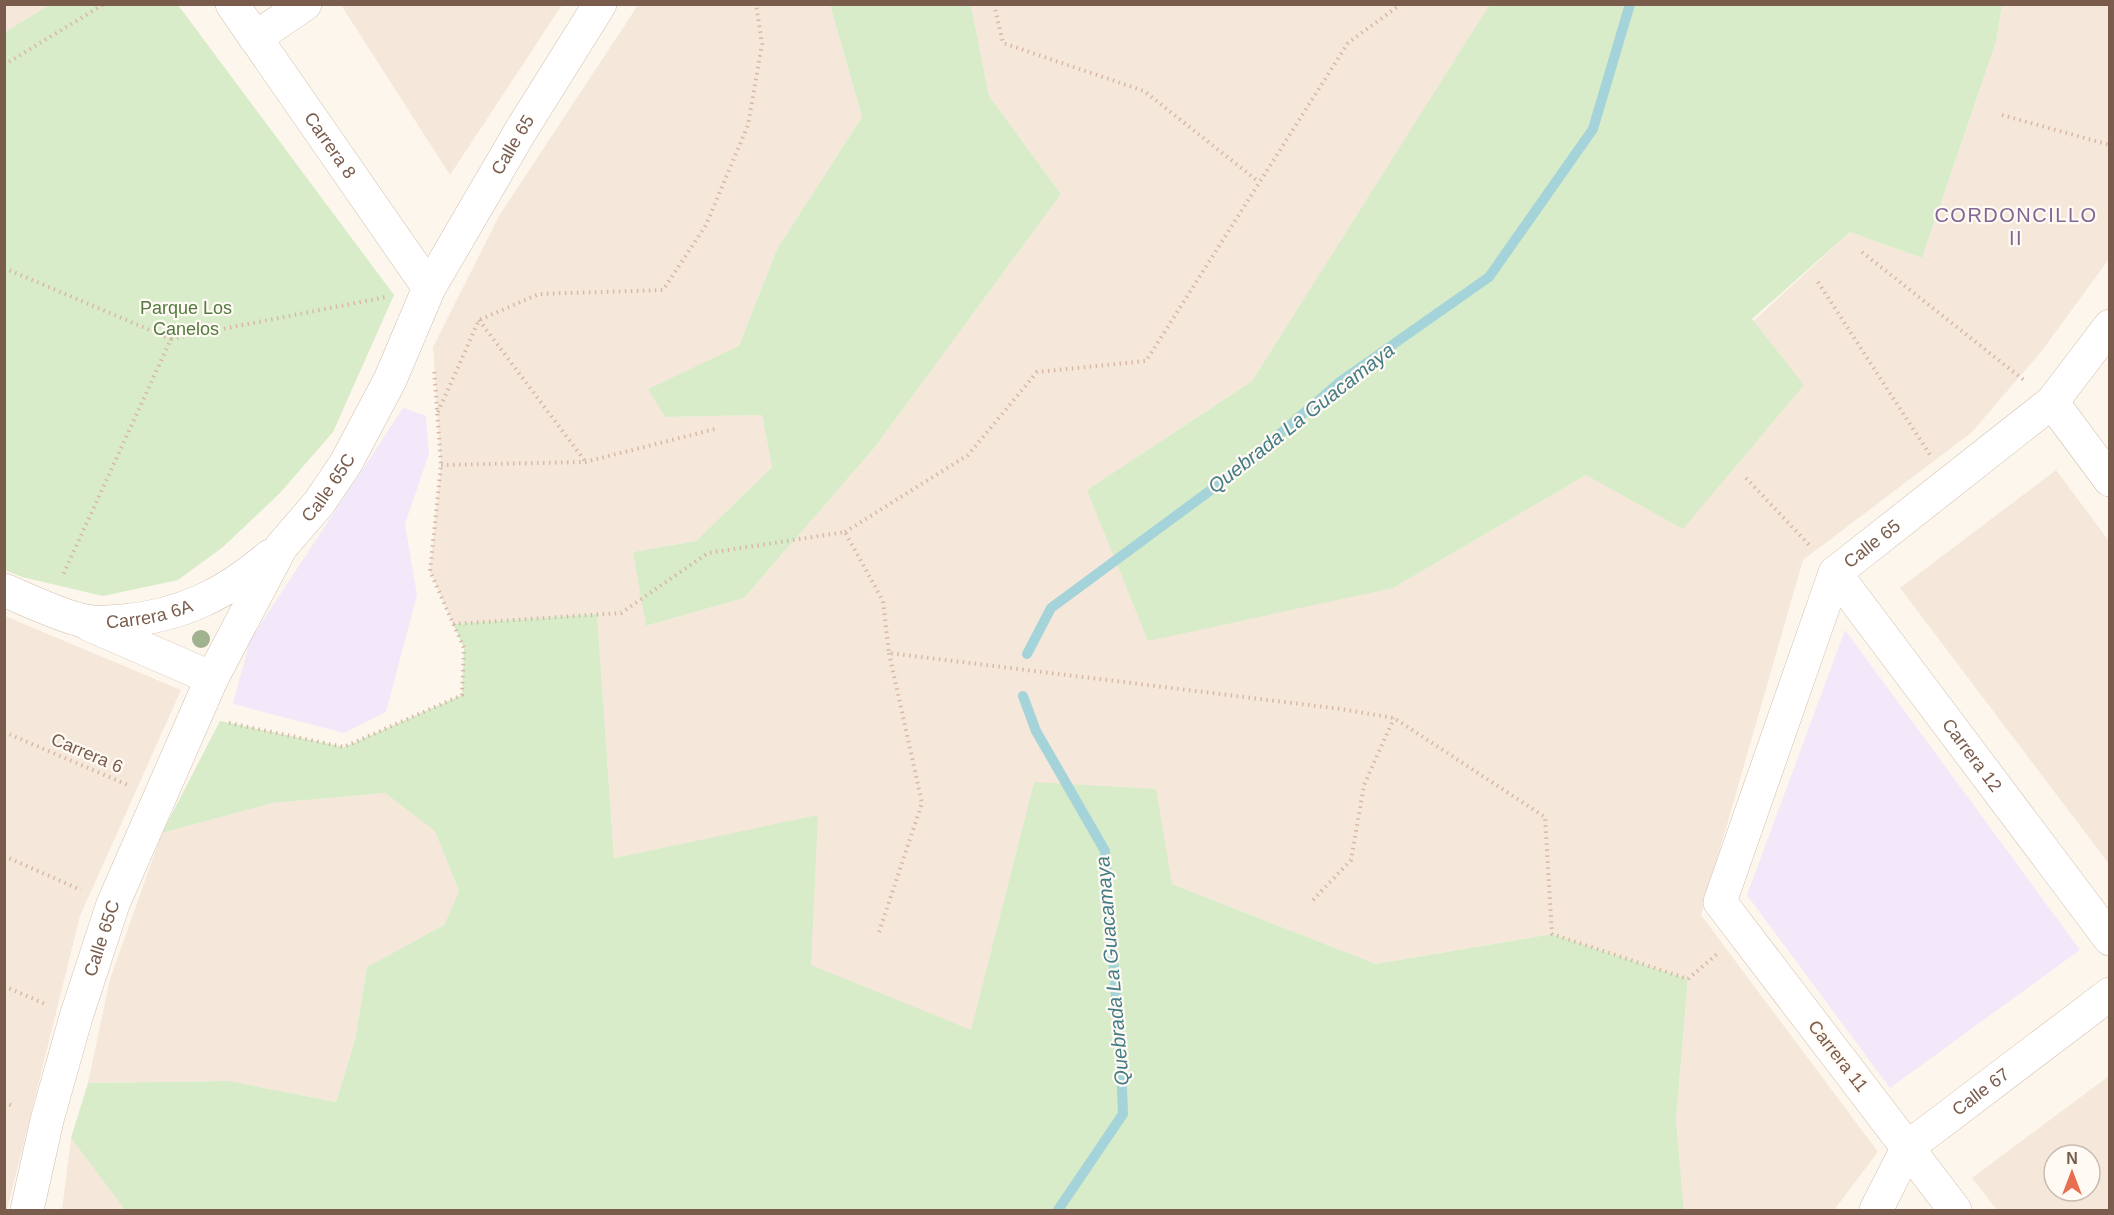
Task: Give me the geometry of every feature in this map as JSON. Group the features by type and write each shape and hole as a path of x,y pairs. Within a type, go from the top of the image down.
{"street":[{"name":"Carrera 8","path":"232,4 429,288"},
{"path":"255,38 305,4"},
{"name":"Calle 65","path":"429,288 514,141 600,4"},
{"name":"Calle 65C","path":"27,1210 47,1120 76,1017 113,904 212,678 281,547 319,503 346,463 390,380 429,288"},
{"name":"Calle 65","path":"1720,902 1835,573 2052,402 2109,326"},
{"path":"2052,402 2109,480"},
{"name":"Carrera 6A","path":"4,590 77,620 95,623 146,619 189,608 241,580 281,547"},
{"name":"Carrera 12","path":"1835,573 2109,939"},
{"path":"77,620 212,678"},
{"name":"Carrera 11","path":"1720,902 1955,1210"},
{"name":"Calle 67","path":"1876,1210 1908,1147 2109,994"}],"path":[{"path":"4,65 104,4"},
{"path":"437,414 479,320 539,294 663,290 706,225 748,125 762,44 756,4"},
{"path":"994,4 1003,44 1144,91 1259,182"},
{"path":"453,624 621,613 708,553 845,532 968,455 1036,372 1146,361 1348,43 1401,4"},
{"path":"2002,115 2109,145"},
{"path":"1862,252 2052,402"},
{"path":"4,268 171,339 429,288"},
{"path":"1818,282 1948,483"},
{"path":"479,320 585,462"},
{"path":"48,608 171,339"},
{"path":"198,710 220,721 344,747 462,694 464,648 430,571 441,465 434,358"},
{"path":"441,465 585,462 715,429"},
{"path":"1746,478 1835,573"},
{"path":"845,532 883,601 889,653 922,803 879,932"},
{"path":"889,653 1341,709 1394,718 1545,817 1552,934 1688,979 1743,932"},
{"path":"1313,900 1351,860 1364,785 1394,718"},
{"name":"Carrera 6","path":"4,732 159,799"},
{"path":"4,856 113,904"},
{"path":"4,986 76,1017"}],"shaded area":[{"path":"5,5 49,5 5,32"},
{"path":"341,5 562,5 450,175"},
{"path":"638,5 830,5 862,117 777,249 739,347 648,389 665,417 762,415 772,467 696,541 633,552 647,626 744,598 875,447 1061,194 989,96 971,5 1490,5 1252,381 1087,490 1393,588 1586,475 1850,232 1922,258 1996,42 2002,5 2109,5 2109,259 2041,352 1971,433 1803,560 1701,915 1878,1152 1834,1210 1684,1210 1676,1120 1688,979 1552,934 1376,964 1172,884 1034,782 971,1031 810,965 817,816 614,858 597,614 453,624 430,571 441,465 433,347 499,216"},
{"path":"403,408 426,416 429,454 405,524 417,595 386,712 344,733 233,704 250,640"},
{"path":"2056,470 2109,541 2109,864 1900,588"},
{"path":"5,616 181,690 80,916 7,1210 4,1210"},
{"path":"1845,630 2080,950 1890,1088 1747,895"},
{"path":"385,793 435,830 459,891 444,925 367,967 355,1040 336,1102 229,1081 88,1083 110,979 162,833 273,803"},
{"path":"2109,1076 2109,1210 1997,1210 1972,1178"},
{"path":"71,1138 125,1210 62,1210"}],"green space":[{"path":"1490,4 2002,5 1996,42 1922,258 1850,232 1752,319 1804,385 1683,529 1586,475 1393,588 1148,641 1087,490 1252,381"},
{"name":"Parque Los Canelos","path":"49,5 178,5 394,295 333,432 280,493 223,547 178,580 103,596 22,577 5,570 5,32"},
{"path":"830,5 971,5 989,96 1061,194 875,447 744,598 646,626 633,552 696,541 772,467 762,415 665,417 648,389 739,346 777,249 862,117"},
{"path":"597,614 614,858 818,815 811,965 971,1030 1034,782 1156,789 1172,884 1376,964 1552,934 1688,979 1676,1120 1684,1210 125,1210 71,1138 88,1083 229,1081 336,1102 355,1040 367,967 444,925 459,891 435,831 385,793 273,803 162,833 220,721 344,747 462,695 464,648 453,624"}],"waterway":[{"name":"Quebrada La Guacamaya","path":"1027,654 1051,608 1238,470 1341,381 1489,277 1593,129 1630,4"},
{"name":"Quebrada La Guacamaya","path":"1023,696 1036,731 1105,851 1121,1063 1123,1114 1058,1210"}],"district":[{"name":"CORDONCILLO II","path":"2016,226"}]}
